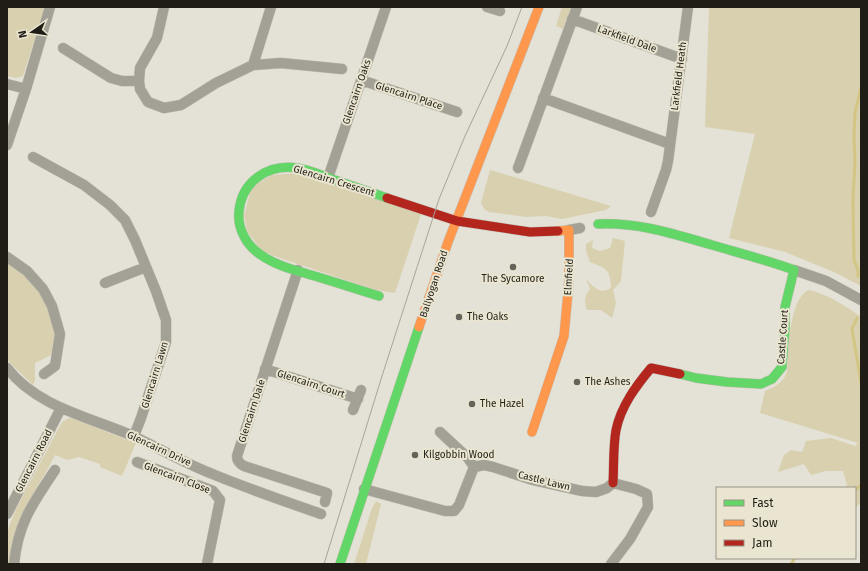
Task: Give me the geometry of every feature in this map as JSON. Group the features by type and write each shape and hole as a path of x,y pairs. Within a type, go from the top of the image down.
{"street":[{"path":"7,145 26,89 50,7"},
{"path":"164,7 157,38 140,68 139,81 140,89 148,102 164,108 181,105 216,83 253,65 281,63 342,69"},
{"path":"253,65 271,7"},
{"name":"Glencairn Oaks","path":"328,178 386,7"},
{"path":"488,7 500,11"},
{"name":"Ballyogan Road","path":"340,564 448,242 539,7"},
{"path":"518,168 577,7"},
{"name":"Larkfield Heath","path":"651,212 666,170 688,7"},
{"name":"Larkfield Dale","path":"572,19 682,59"},
{"path":"63,48 111,78 122,81 139,81"},
{"name":"Glencairn Place","path":"361,80 457,112"},
{"path":"7,84 26,89"},
{"path":"543,98 670,144"},
{"name":"Glencairn Lawn","path":"33,157 84,185 110,205 125,220 156,290 166,320 166,342 134,436"},
{"name":"Glencairn Crescent","path":"379,296 272,261 260,255 250,247 241,231 238,221 238,214 243,196 251,182 273,168 299,168 457,221"},
{"path":"457,221 530,232 580,228"},
{"path":"598,224 626,224 679,235 773,262 830,283 861,300"},
{"name":"Elmfield","path":"532,432 564,336 570,281 570,230"},
{"path":"7,257 27,271 43,289 52,306 60,334 55,366 44,374"},
{"path":"105,283 146,267"},
{"name":"Glencairn Dale","path":"298,270 237,456 238,462 244,466 326,498"},
{"name":"Castle Court","path":"613,484 616,431 622,411 634,388 651,368 696,378 761,384 772,379 778,373 782,367 784,307 794,270"},
{"name":"Glencairn Drive","path":"7,368 13,376 36,395 61,408 134,436 209,473 321,514"},
{"name":"Glencairn Court","path":"265,369 359,395 353,410"},
{"name":"Glencairn Road","path":"7,514 61,408"},
{"path":"364,489 445,511 454,511 460,505 474,467 468,458 440,432"},
{"name":"Glencairn Close","path":"137,462 213,490 220,500 207,564"},
{"name":"Castle Lawn","path":"474,467 484,465 533,480 582,491 596,492 613,484"},
{"path":"14,564 22,524 55,470"},
{"path":"611,564 634,533 648,507 647,494 636,488 613,484"}],"shaded area":[{"path":"7,7 45,7 23,76 16,78 7,76"},
{"path":"562,7 571,7 563,29 556,26"},
{"path":"709,7 861,7 861,286 834,272 785,252 729,238 755,134 705,127"},
{"path":"490,170 611,206 606,210 562,219 546,216 527,217 489,212 485,210 481,203"},
{"path":"299,173 421,214 395,293 376,290 274,256 261,250 247,231 244,215 251,190 257,184 272,175"},
{"path":"613,238 625,241 621,281 613,290 616,303 612,318 601,310 587,310 585,302 590,289 586,279 597,289 604,291 611,288 610,277 606,270 590,262 586,251 586,244 593,240 592,248 600,251 610,248"},
{"path":"7,263 26,275 46,299 55,334 51,355 35,363 35,380 33,385 9,362 7,357"},
{"path":"808,290 814,291 828,297 861,317 861,503 856,507 856,487 846,487 847,485 843,471 826,471 811,475 804,464 778,472 784,455 791,450 802,452 806,441 831,438 855,446 858,443 760,413 765,391 779,384 787,372 789,340 793,315 801,296"},
{"path":"69,418 136,443 122,476 100,467 100,464 79,457 67,460 55,455 23,515 18,529 10,564 7,564 7,532 16,509 62,422"},
{"path":"376,501 381,504 366,564 354,564 372,508"}],"waterway":[{"path":"858,276 858,270 854,260 854,137 855,113 861,88"},
{"path":"857,318 852,329 861,383"},
{"path":"856,489 861,485"},
{"path":"791,564 794,559"}],"tram line":[{"path":"324,564 439,199 465,136 507,46 522,7"}],"traffic: fast":[{"path":"379,296 274,263 256,251 247,242 241,230 239,211 241,200 251,183 267,172 286,167 307,170 387,198"},
{"path":"598,224 627,225 656,230 794,270 785,307 782,367 772,379 761,384 727,382 696,378 680,374"},
{"path":"340,564 419,327"}],"traffic: slow":[{"path":"419,327 448,242 539,7"},
{"path":"532,432 564,336 569,281 569,230 558,231"}],"traffic: jam":[{"path":"387,198 457,221 530,232 558,231"},
{"path":"613,483 616,430 625,405 651,368 680,374"}],"place":[{"name":"The Sycamore","path":"513,267"},
{"name":"The Oaks","path":"459,317"},
{"name":"The Ashes","path":"577,382"},
{"name":"The Hazel","path":"472,404"},
{"name":"Kilgobbin Wood","path":"415,455"}]}
